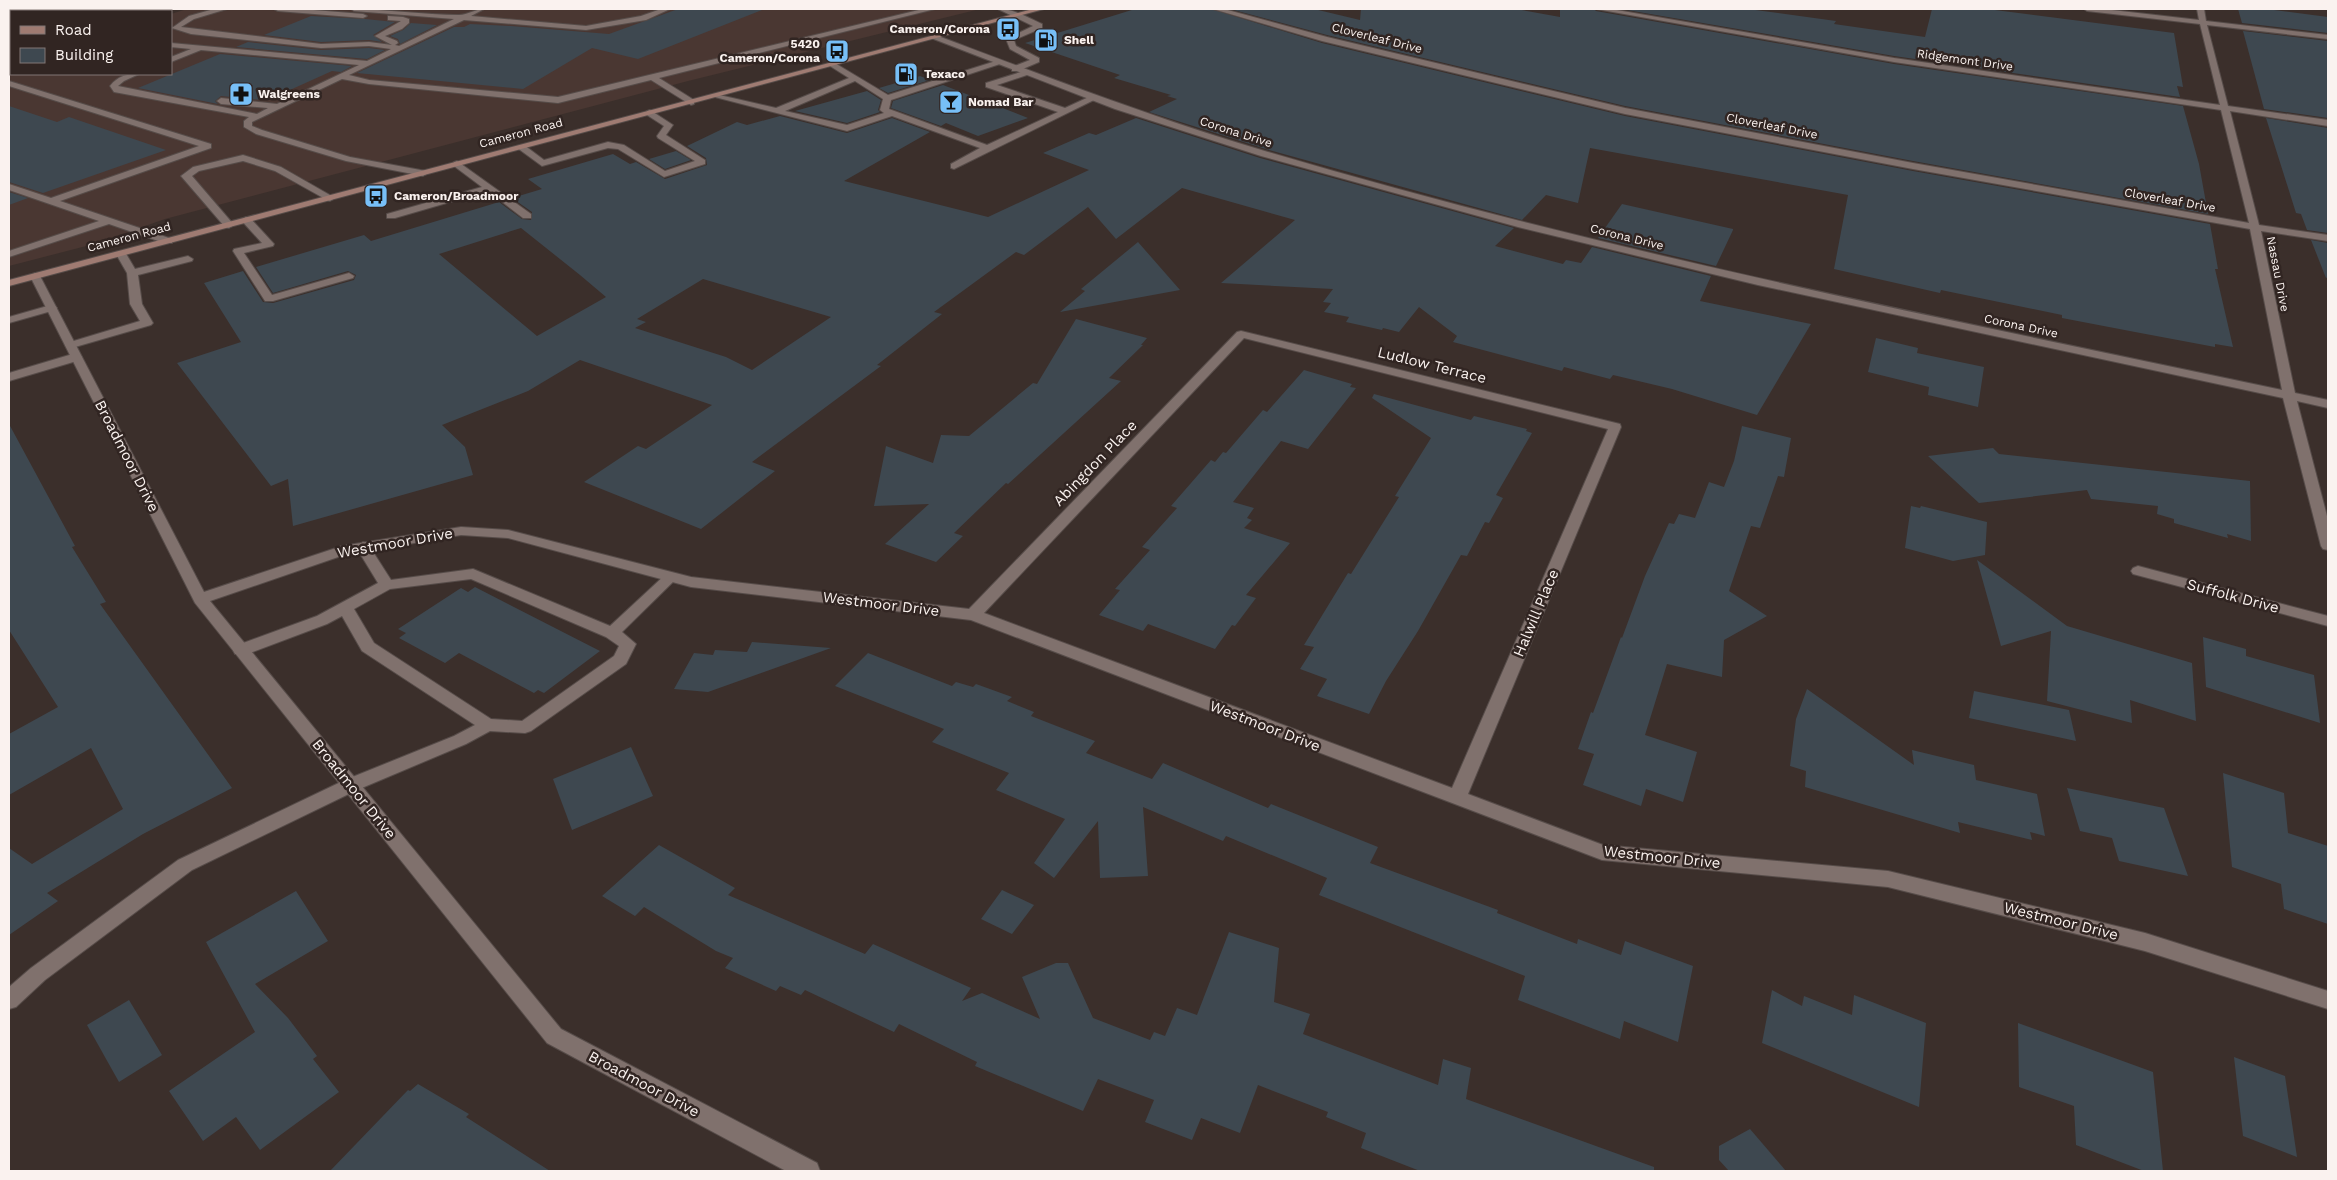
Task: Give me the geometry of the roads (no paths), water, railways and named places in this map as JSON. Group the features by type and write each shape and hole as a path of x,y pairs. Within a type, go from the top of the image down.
{"main road":[{"name":"Cameron Road","path":"9,283 1040,9"}],"street":[{"path":"223,9 194,17 176,28 191,32 321,46 358,44 403,46"},
{"path":"278,9 403,19 406,21 399,27 358,44"},
{"path":"354,9 586,28 643,18 667,9"},
{"path":"423,173 349,159 259,132 248,127 248,121 481,9"},
{"path":"340,76 369,82 558,100 931,9"},
{"path":"1001,9 1019,14 1038,26 1010,40 1013,47 1036,60 1020,71 989,85 1064,111"},
{"name":"Cloverleaf Drive","path":"1217,9 1325,39 1625,111 1913,166 2255,227 2328,238"},
{"name":"Ridgemont Drive","path":"1600,9 1894,60 2328,123"},
{"path":"2087,9 2328,37"},
{"name":"Nassau Drive","path":"2201,9 2224,109 2255,227 2289,396 2328,546"},
{"path":"884,10 887,20"},
{"path":"172,60 231,36"},
{"path":"379,36 389,42 403,46"},
{"name":"Corona Drive","path":"935,38 1094,98 1264,154 1532,227 1758,282 2328,404"},
{"path":"172,45 366,63"},
{"path":"833,64 887,98 999,63"},
{"path":"117,90 114,86 120,79 130,75"},
{"path":"652,78 691,102"},
{"path":"777,111 855,78"},
{"path":"9,83 208,146 51,201"},
{"path":"117,90 276,107"},
{"path":"117,90 256,116"},
{"path":"715,96 847,128 892,113"},
{"path":"887,98 884,110 987,148"},
{"path":"954,166 987,148 1094,98"},
{"path":"521,147 542,163 608,145 622,147 664,174 702,162 661,136 670,124 650,113"},
{"path":"230,225 186,176 196,169 243,158 278,169 330,198"},
{"path":"457,164 527,216"},
{"path":"9,187 168,241"},
{"path":"391,216 489,188"},
{"path":"9,254 108,220"},
{"path":"246,220 269,244 238,251 269,299 349,276"},
{"path":"9,377 147,323 136,304 132,274 121,254"},
{"path":"132,274 188,258"},
{"name":"Broadmoor Drive","path":"35,276 200,599 554,1036 809,1171"},
{"path":"9,320 51,308"},
{"name":"Ludlow Terrace","path":"1241,334 1615,427"},
{"name":"Abingdon Place","path":"973,615 1241,334"},
{"name":"Halwill Place","path":"1457,798 1615,427"},
{"name":"Westmoor Drive","path":"200,599 342,551 461,530 508,534 670,578 973,615 1602,852 1888,879 2145,942 2328,1000"},
{"path":"363,547 387,585"},
{"name":"Suffolk Drive","path":"2138,571 2328,621"},
{"path":"241,650 322,620 345,607 387,585 473,574 612,633 628,644 620,660 524,727 488,725 368,648 345,607"},
{"path":"612,633 670,578"},
{"path":"9,1000 38,974 185,865 351,785 460,740 488,725"}],"place":[{"name":"Cameron/Corona","path":"1008,29"},
{"name":"Shell","path":"1046,40"},
{"name":"5420 Cameron/Corona","path":"837,51"},
{"name":"Texaco","path":"906,74"},
{"name":"Walgreens","path":"241,94"},
{"name":"Nomad Bar","path":"951,102"},
{"name":"Cameron/Broadmoor","path":"376,196"}]}
